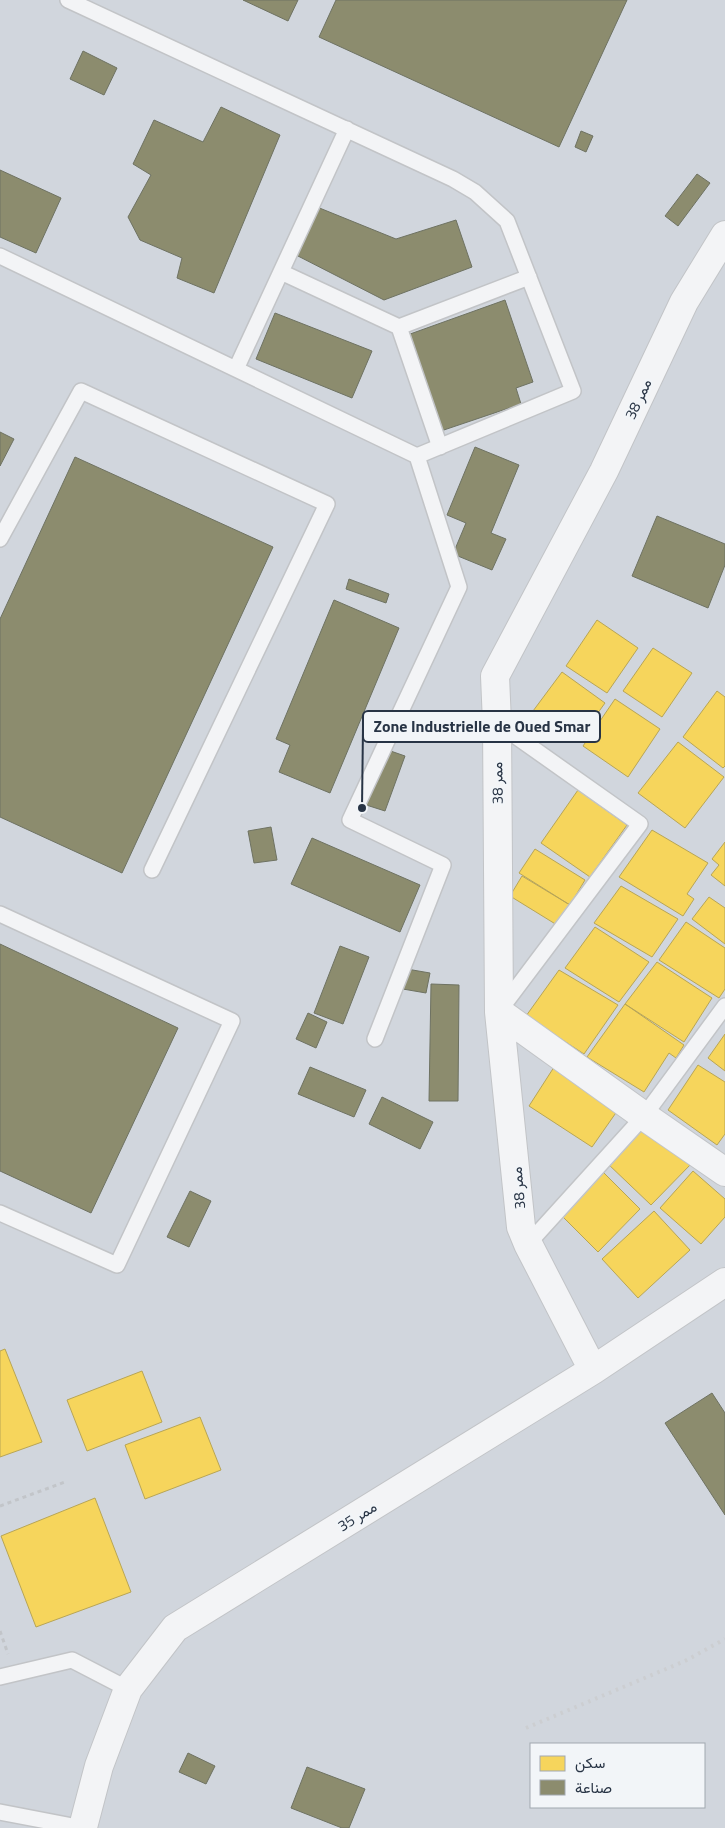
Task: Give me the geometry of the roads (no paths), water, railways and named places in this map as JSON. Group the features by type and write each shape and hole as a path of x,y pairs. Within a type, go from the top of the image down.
{"street":[{"name":"ممر 38","path":"593,1370 521,1227 499,1012 495,676 604,471 684,302 725,235"},
{"path":"499,1012 725,1172"},
{"name":"ممر 35","path":"83,1828 99,1766 128,1689 175,1628 593,1370 725,1282"}],"lane":[{"path":"68,0 454,178 475,192 507,221 573,391 417,456"},
{"path":"236,369 347,129"},
{"path":"0,256 417,456 459,587 350,820 443,865 375,1039"},
{"path":"281,272 398,328 440,447"},
{"path":"398,328 529,277"},
{"path":"0,539 81,391 327,504 152,870"},
{"path":"497,723 640,824 499,1012"},
{"path":"0,914 232,1021 117,1265 0,1213"},
{"path":"528,1244 644,1116 725,1006"},
{"path":"0,1677 72,1660 128,1689"},
{"path":"0,1812 83,1828"}],"railway":[{"path":"526,1728 685,1661 725,1639"}],"place":[{"name":"Zone Industrielle de Oued Smar","path":"362,808"}]}
